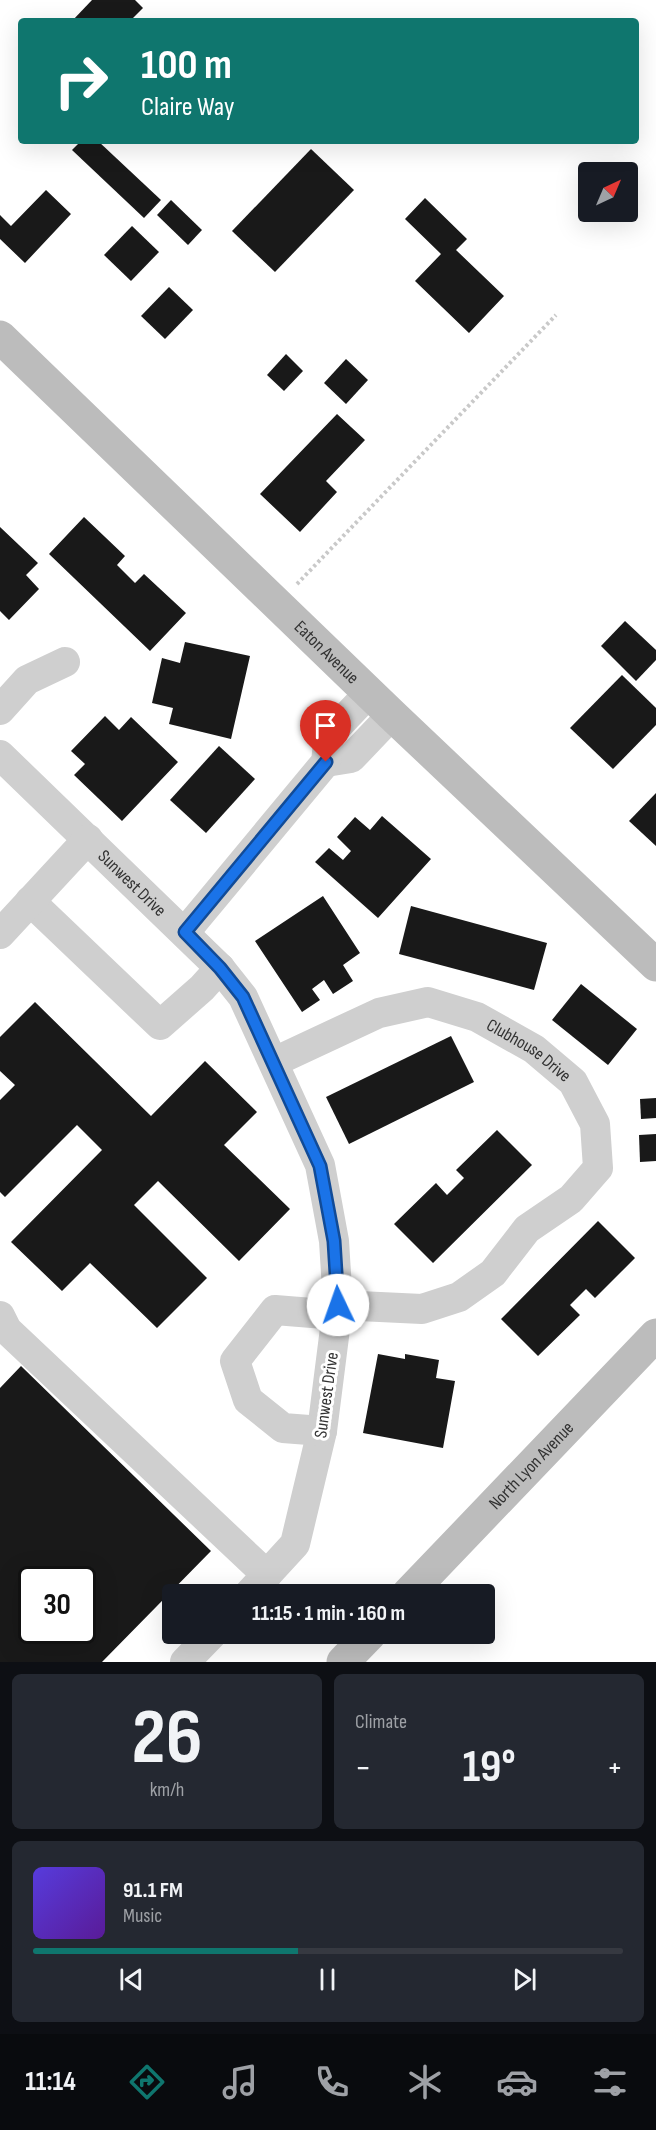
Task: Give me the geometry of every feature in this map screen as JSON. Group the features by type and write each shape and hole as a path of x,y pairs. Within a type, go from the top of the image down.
{"street":[{"name":"Eaton Avenue","path":"0,337 656,965"},
{"path":"0,710 27,680 65,662"},
{"path":"185,932 326,762 329,735 381,704"},
{"name":"Sunwest Drive","path":"0,755 185,932 220,968 243,997 320,1166 334,1241 338,1310 322,1431 295,1544 259,1584"},
{"path":"0,934 88,839"},
{"path":"30,901 160,1025 202,988 220,968"},
{"name":"Clubhouse Drive","path":"274,1062 379,1013 428,1002 477,1017 534,1050 573,1082 595,1124 598,1168 571,1199 528,1229 493,1273 459,1297 422,1309 275,1310 235,1360 248,1400 283,1428 322,1431"},
{"path":"0,1316 7,1330 257,1584"},
{"name":"North Lyon Avenue","path":"418,1584 656,1335"},
{"path":"185,1662 202,1644"},
{"path":"343,1662 360,1644"}],"path":[{"path":"278,604 556,315"}],"building":[{"path":"92,0 135,0 143,8 133,18 75,18"},
{"path":"78,144 101,144 161,200 144,218 72,150"},
{"path":"311,149 354,190 275,272 232,231"},
{"path":"46,190 71,214 25,263 0,239 0,215 11,226"},
{"path":"425,198 467,239 456,250 504,296 469,333 415,281 441,254 405,219"},
{"path":"171,200 202,230 188,245 157,215"},
{"path":"132,226 159,252 131,281 104,255"},
{"path":"169,287 193,310 165,339 141,316"},
{"path":"286,354 303,371 284,391 267,375"},
{"path":"346,359 368,380 346,404 324,383"},
{"path":"337,414 365,440 326,481 337,492 300,532 260,494"},
{"path":"84,517 125,556 117,565 135,583 144,574 186,613 150,651 49,554"},
{"path":"0,527 38,563 26,575 39,589 9,620 0,611"},
{"path":"625,621 656,650 656,660 636,681 601,646"},
{"path":"185,642 250,656 231,739 169,724 173,708 152,703 162,658 180,663"},
{"path":"622,675 656,708 656,725 613,769 570,728"},
{"path":"105,716 119,730 131,717 178,762 122,821 74,775 85,764 71,751"},
{"path":"219,746 255,779 206,833 170,800"},
{"path":"656,793 656,846 629,821"},
{"path":"382,816 431,859 378,918 315,862 329,848 343,860 351,851 337,837 355,817 370,830"},
{"path":"323,896 360,953 343,965 353,981 333,994 324,980 312,989 320,1000 302,1012 255,941"},
{"path":"411,906 547,943 534,990 399,954"},
{"path":"581,984 637,1029 608,1065 552,1020"},
{"path":"35,1002 151,1116 205,1061 257,1112 224,1145 290,1209 239,1261 158,1181 134,1205 207,1278 157,1328 90,1263 62,1291 11,1242 102,1150 77,1125 5,1197 0,1192 0,1100 15,1085 0,1071 0,1037"},
{"path":"451,1036 474,1082 349,1144 326,1097"},
{"path":"656,1098 656,1118 641,1119 640,1099"},
{"path":"497,1130 532,1165 433,1263 394,1224 436,1183 447,1195 464,1178 456,1170"},
{"path":"656,1134 656,1161 640,1162 639,1135"},
{"path":"598,1221 635,1258 595,1298 586,1289 570,1305 580,1315 538,1356 501,1319"},
{"path":"378,1354 405,1359 405,1354 439,1360 436,1378 455,1381 443,1448 363,1433"},
{"path":"21,1366 211,1551 179,1584 162,1584 162,1601 102,1662 0,1662 0,1388"}],"route":[{"path":"326,762 185,932 220,968 243,997 320,1166 334,1241 338,1305"}]}
